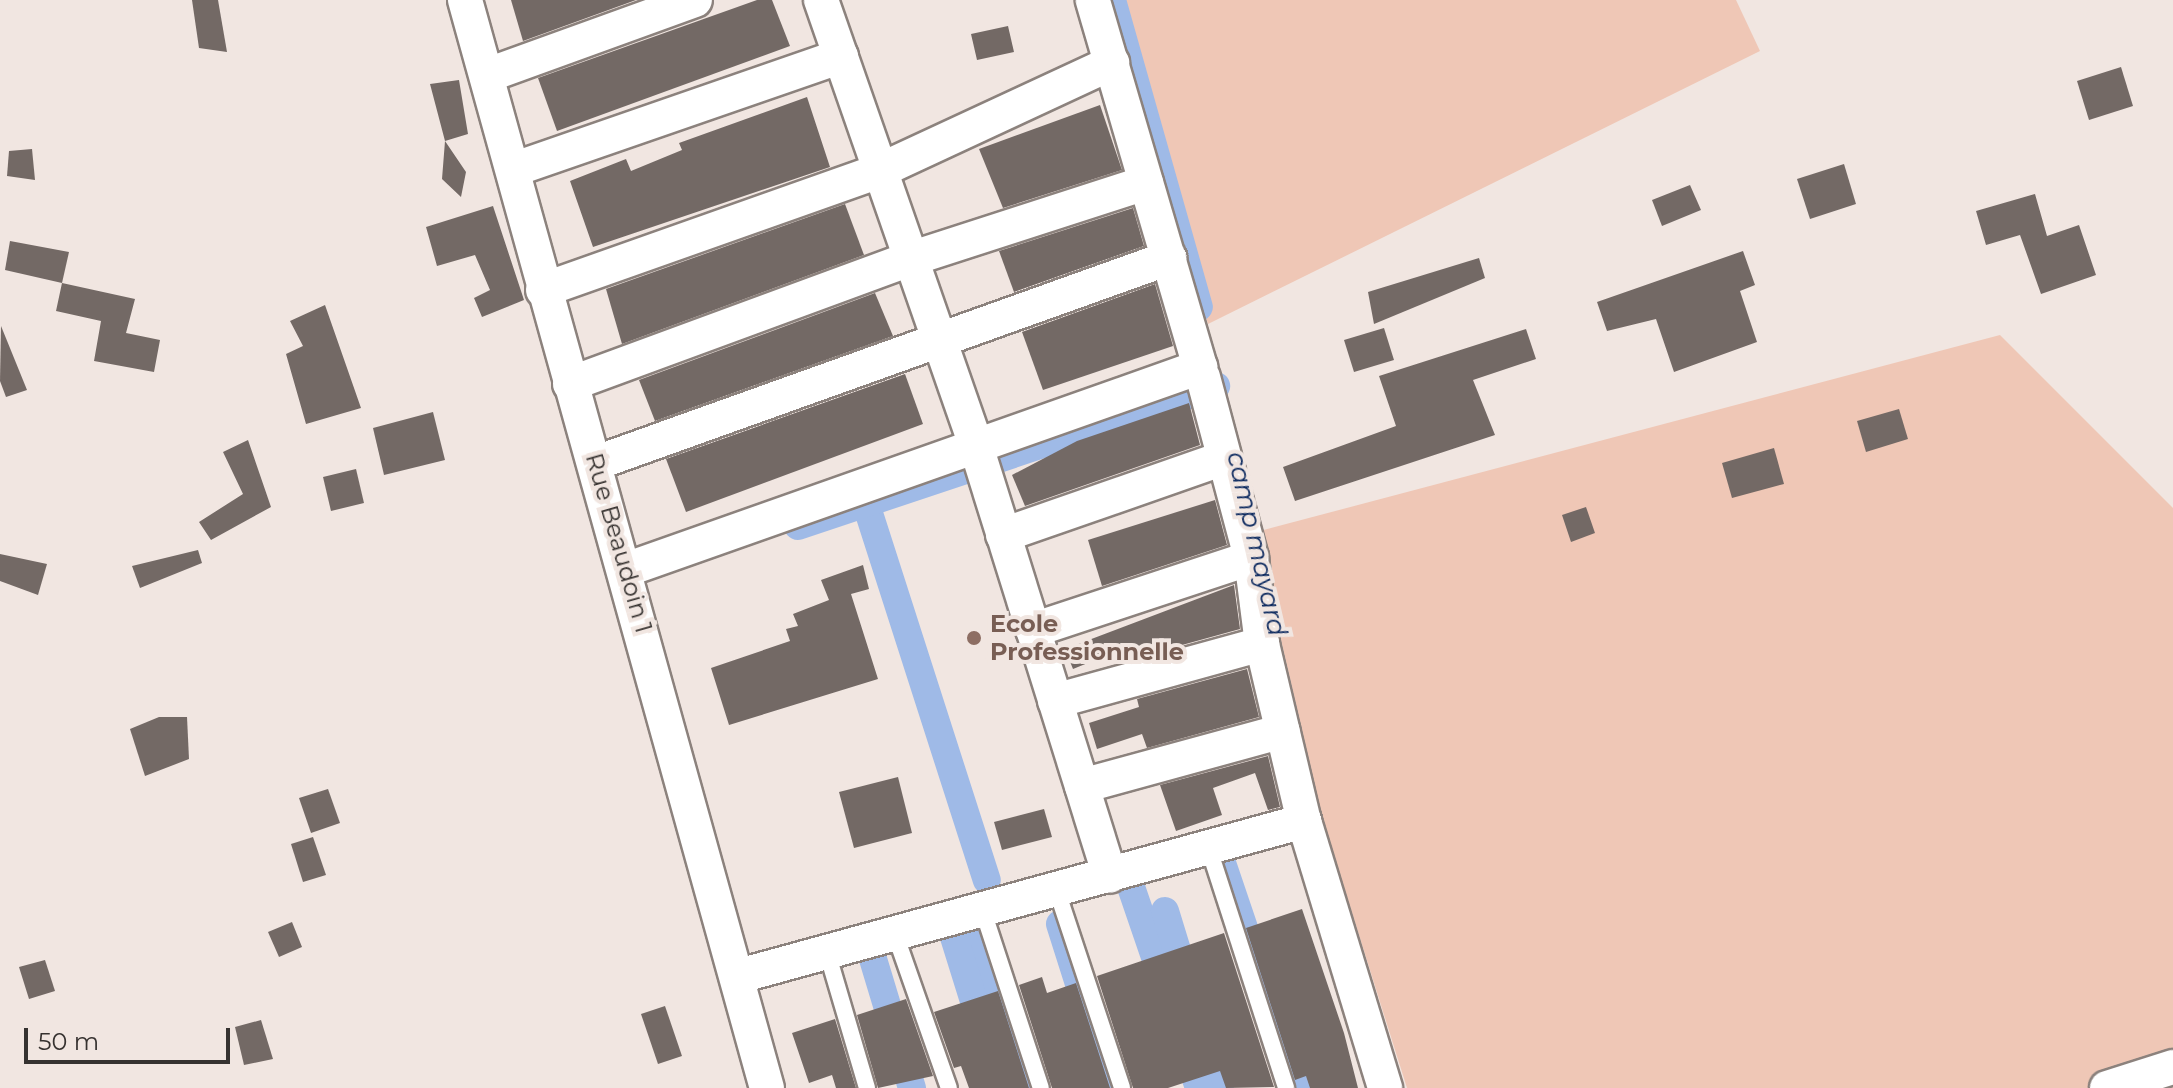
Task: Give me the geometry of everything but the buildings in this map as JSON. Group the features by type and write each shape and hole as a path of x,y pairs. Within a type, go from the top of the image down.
{"street":[{"name":"Rue Beaudoin 1","path":"465,0 515,169 543,290 628,569 767,1088"},
{"path":"488,75 695,0"},
{"path":"821,0 979,458 1110,876"},
{"path":"1093,0 1169,258 1251,558 1262,644 1304,821 1385,1088"},
{"path":"515,169 841,56"},
{"path":"543,290 881,170 1112,63"},
{"path":"570,384 910,259 1146,183"},
{"path":"596,463 1169,258"},
{"path":"628,569 979,458 1203,380"},
{"path":"1003,535 1224,458"},
{"path":"1033,630 1251,558"},
{"path":"1055,701 1262,644"},
{"path":"1082,786 1283,731"},
{"path":"739,976 1304,821"},
{"path":"2107,1088 2173,1067"}],"lane":[{"path":"1209,849 1286,1088"},
{"path":"1057,891 1122,1088"},
{"path":"983,911 1041,1088"},
{"path":"895,934 949,1088"},
{"path":"827,952 867,1088"}],"shaded area":[{"path":"1106,0 1736,0 1760,51 1208,324"},
{"path":"2000,335 2173,508 2173,1088 1407,1088 1322,817 1256,532"}],"waterway":[{"name":"camp mayard","path":"1112,0 1199,307"},
{"path":"798,526 1216,386"},
{"path":"866,504 987,880"},
{"path":"1221,860 1298,1088"},
{"path":"1131,887 1167,992"},
{"path":"1165,911 1188,986"},
{"path":"1060,924 1112,1088"},
{"path":"972,932 1030,1088"},
{"path":"954,937 1001,1088"},
{"path":"873,959 912,1088"},
{"path":"1204,1037 1220,1088"},
{"path":"1184,1043 1199,1088"}],"place":[{"name":"Ecole Professionnelle","path":"974,638"}]}
